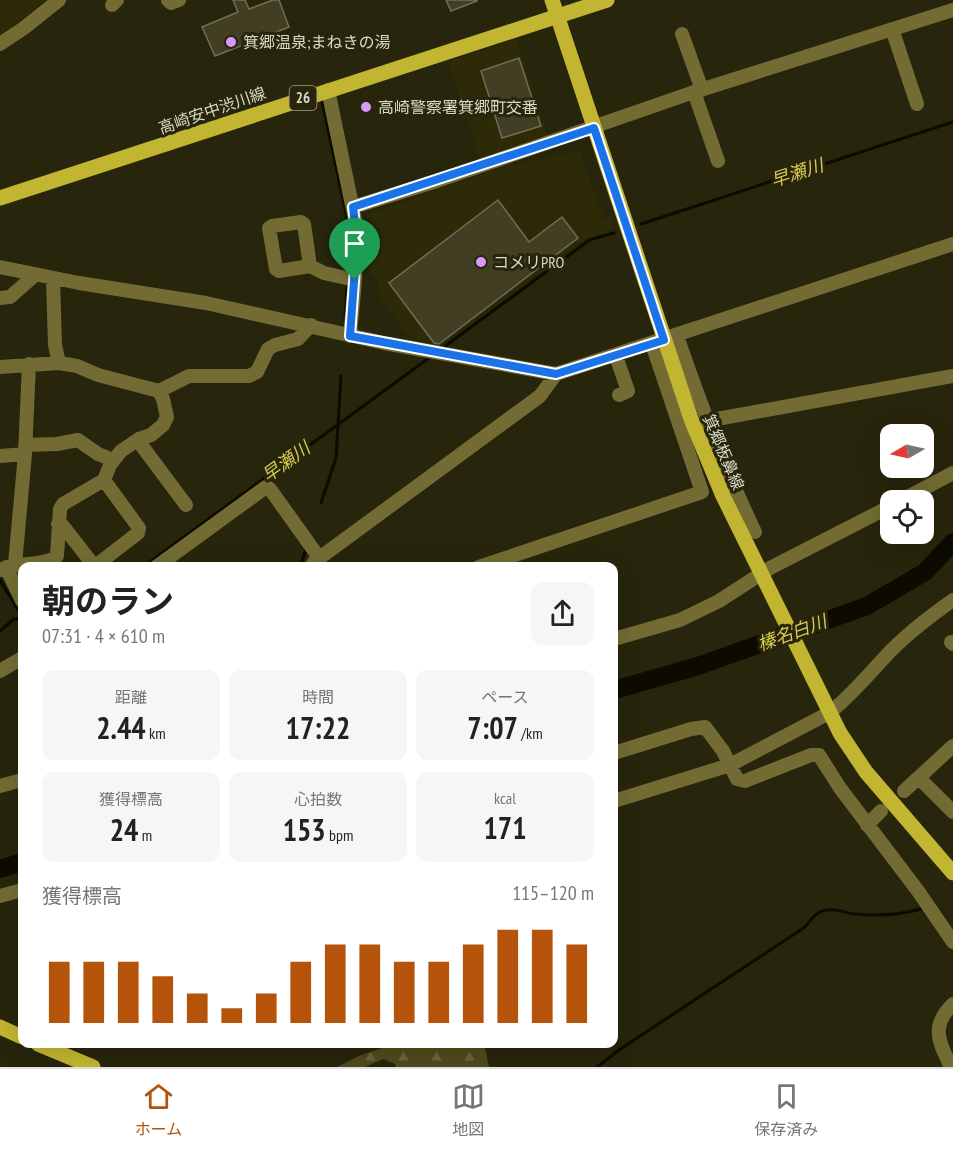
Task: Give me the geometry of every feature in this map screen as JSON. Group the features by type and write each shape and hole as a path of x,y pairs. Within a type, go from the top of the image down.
{"main road":[{"name":"箕郷板鼻線","path":"552,0 664,340 706,457 762,577 840,733 867,772 953,873"},
{"name":"高崎安中渋川線","path":"0,198 607,0"},
{"path":"2,1031 18,1036"},
{"path":"48,1048 93,1067"}],"street":[{"path":"0,44 59,0"},
{"path":"168,0 171,3 179,0"},
{"path":"353,207 594,128 698,91 953,10"},
{"path":"892,29 917,104"},
{"path":"682,34 718,160"},
{"path":"328,90 357,229 350,336"},
{"path":"0,267 53,279 206,303 350,336 556,374 953,244"},
{"path":"310,267 324,273 355,280"},
{"path":"0,298 10,297 35,275"},
{"path":"53,279 55,345 59,363"},
{"path":"0,367 59,363 77,366 98,375 159,391 189,376 249,376 257,372 268,349 298,339 310,325"},
{"path":"664,340 706,421 722,462 755,532"},
{"path":"493,562 702,492 664,340"},
{"path":"616,356 628,392 619,395"},
{"path":"18,592 7,567 25,450 29,364"},
{"path":"316,562 540,396 556,374"},
{"path":"706,421 953,376"},
{"path":"39,562 52,560 57,556 58,524 63,504 104,480 113,459 129,444 151,435 164,425 166,417 159,391"},
{"path":"139,439 186,505"},
{"path":"0,456 78,440 98,454 113,459"},
{"path":"921,490 953,473"},
{"path":"100,562 138,533 139,528 104,480"},
{"path":"163,562 266,487 314,562"},
{"path":"618,638 680,620 719,601 880,512"},
{"path":"58,524 63,526 90,562"},
{"path":"618,800 730,765 830,713 887,655 930,616 953,600"},
{"path":"0,671 18,660"},
{"path":"618,752 705,727 723,751 737,778 746,781 811,755 819,755 953,942"},
{"path":"904,791 953,746"},
{"path":"919,778 953,812"},
{"path":"0,786 18,781"},
{"path":"867,825 881,811"},
{"path":"0,896 18,891"},
{"path":"951,1067 939,1044 938,1033 944,1012 953,1004"}],"shaded area":[{"path":"0,0 46,0 0,36"},
{"path":"517,39 549,138 480,160 448,62"},
{"path":"580,150 604,219 612,217 614,229 578,243 438,347 425,344 406,334 379,296 377,276 370,277 372,235 370,221 365,215 506,166"}],"green space":[{"path":"382,1048 485,1048 489,1067 396,1067 395,1064 383,1059 365,1067 337,1067"}],"building":[{"name":"箕郷温泉;まねきの湯","path":"233,0 245,0 249,9 279,0 289,27 215,56 202,27 238,12"},
{"path":"446,0 477,0 477,1 451,11"},
{"path":"519,58 541,126 502,138 481,71"},
{"name":"コメリPRO","path":"498,200 529,242 562,217 578,238 439,344 434,343 389,283"}],"waterway":[{"path":"322,101 348,223 347,270"},
{"name":"早瀬川","path":"641,224 953,122"},
{"name":"早瀬川","path":"444,347 589,240 614,233"},
{"path":"345,320 347,288"},
{"name":"早瀬川","path":"150,562 429,358"},
{"path":"321,503 336,458 341,376"},
{"name":"榛名白川","path":"618,689 698,666 867,606 925,572 953,542"},
{"path":"302,562 306,549"},
{"name":"早瀬川","path":"0,580 18,609"},
{"path":"0,631 14,619 18,619"},
{"name":"榛名白川","path":"0,869 18,863"},
{"path":"597,1067 619,1050 805,927 819,912 830,910 880,915 921,909"}],"place":[{"name":"箕郷温泉;まねきの湯","path":"231,42"},
{"name":"高崎警察署箕郷町交番","path":"366,107"},
{"name":"コメリPRO","path":"481,262"}],"route":[{"path":"594,128 664,340 556,374 384,343 350,336 355,280 357,229 353,207 594,128"}]}
